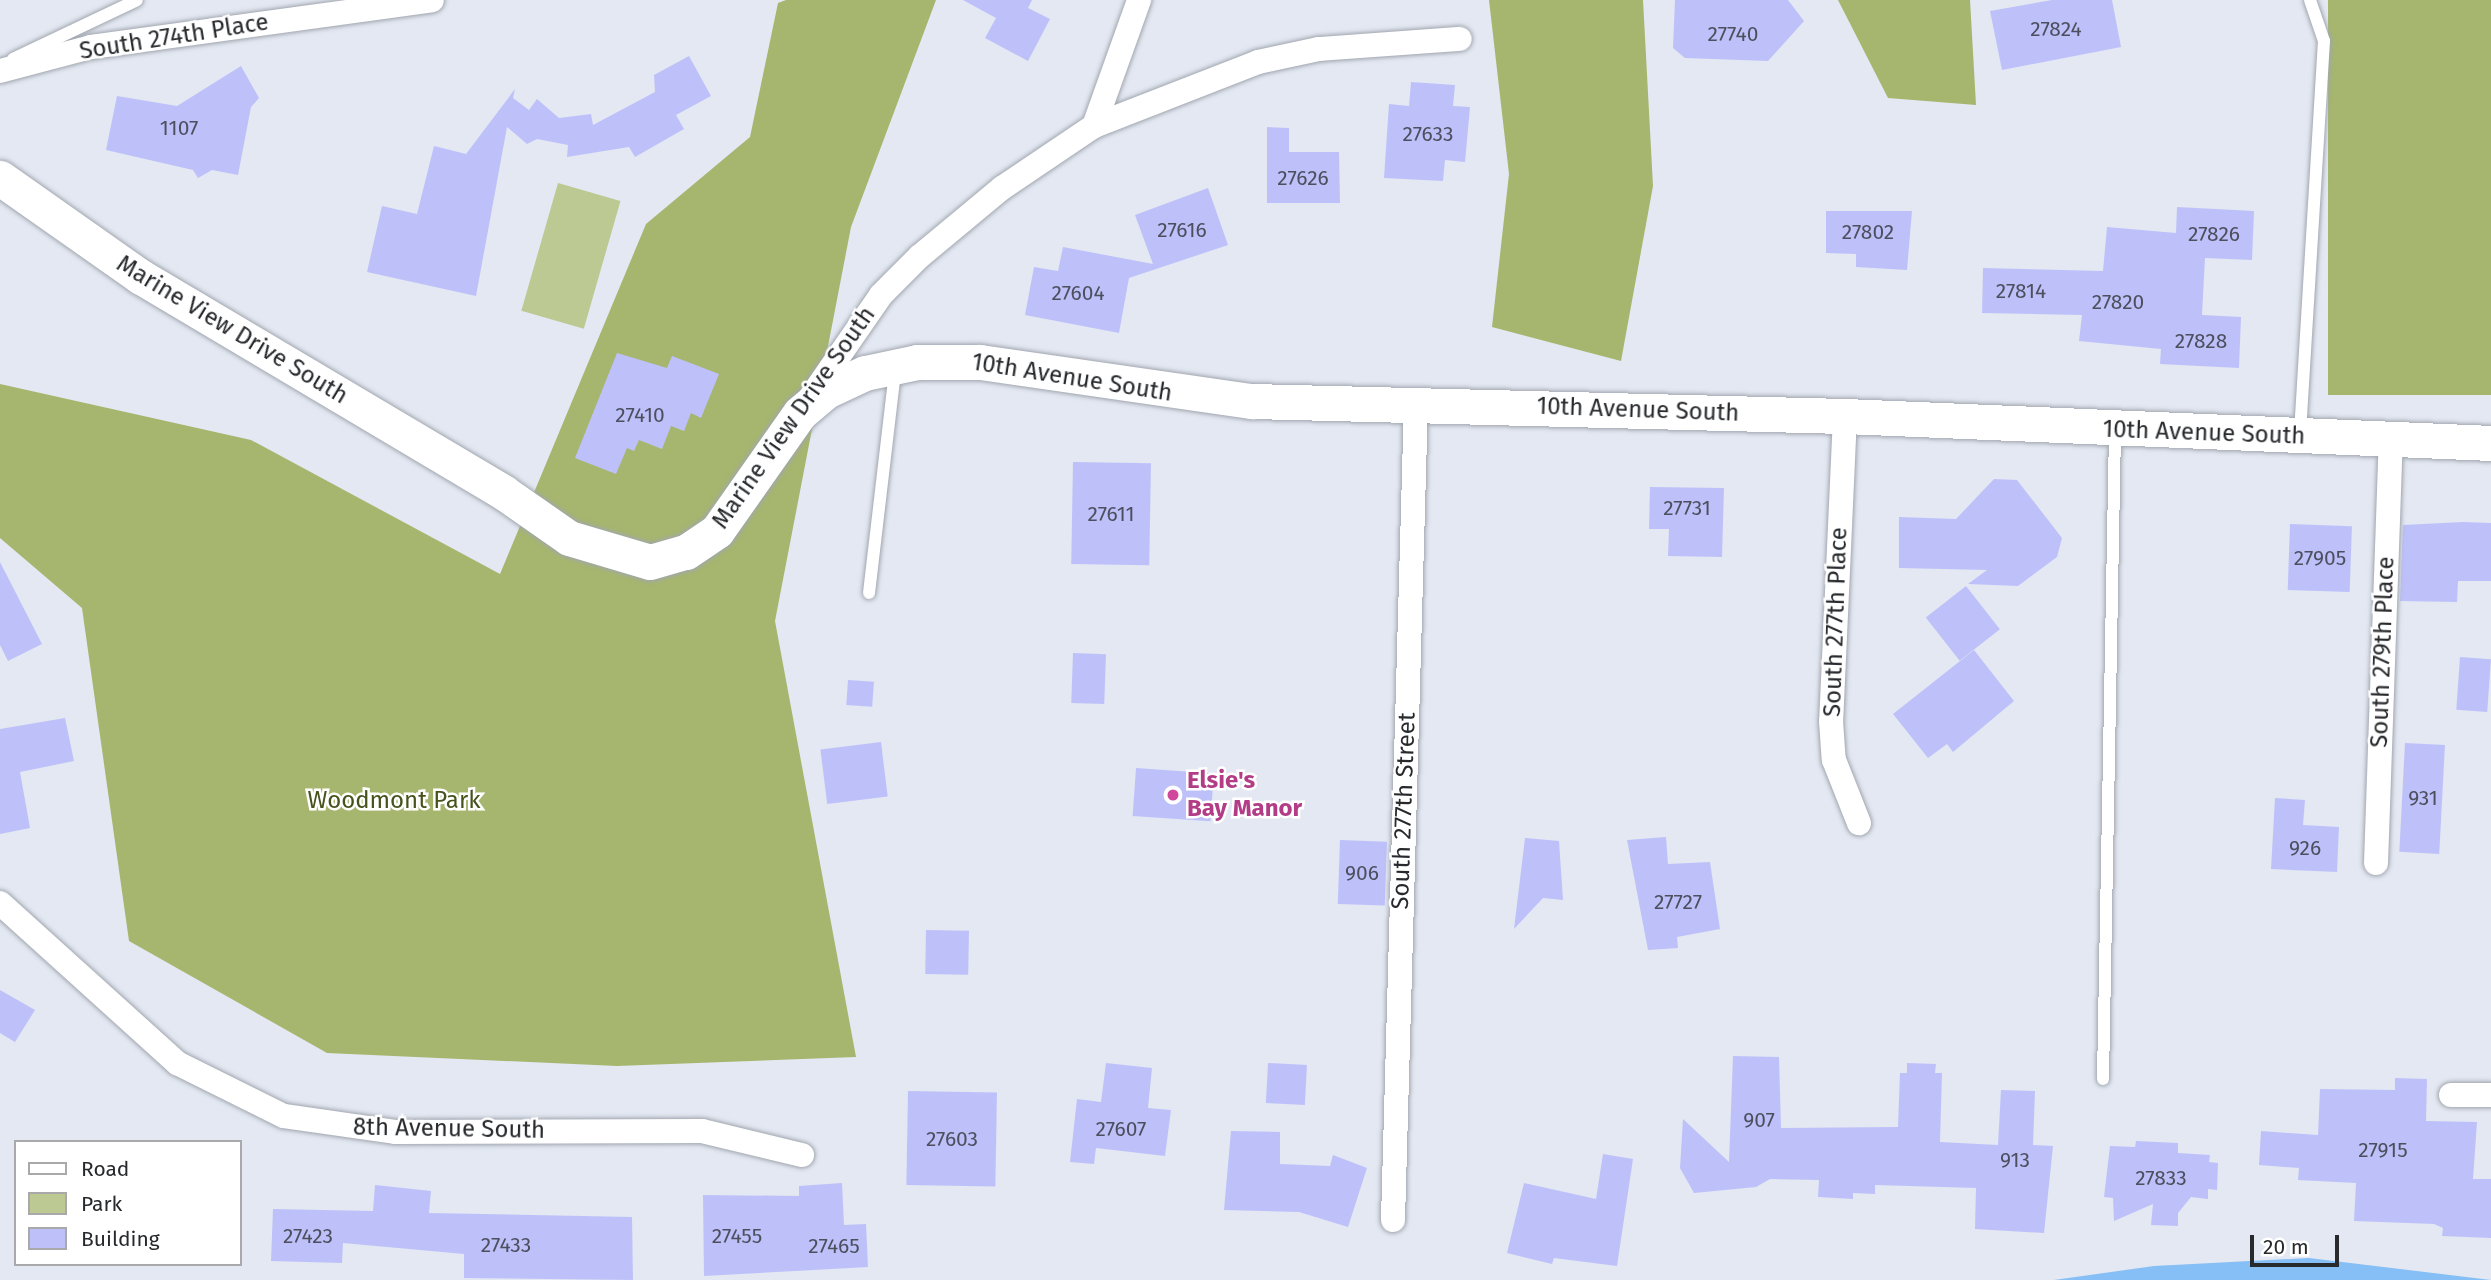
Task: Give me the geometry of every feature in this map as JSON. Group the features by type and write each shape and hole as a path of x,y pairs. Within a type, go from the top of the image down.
{"main road":[{"name":"Marine View Drive South","path":"0,178 141,277 503,492 569,538 619,557 668,559 717,531 800,413"},
{"name":"10th Avenue South","path":"800,413 825,391 896,364 980,362 1252,401 1416,403 1844,416 2491,443"}],"street":[{"name":"South 274th Place","path":"0,71 91,47 432,0"},
{"path":"1094,126 1139,0"},
{"name":"Marine View Drive South","path":"800,413 881,295 920,256 1002,188 1094,126 1258,62 1318,49 1460,39"},
{"name":"South 277th Street","path":"1393,1220 1416,403"},
{"name":"South 277th Place","path":"1844,416 1831,721 1833,760 1859,823"},
{"name":"South 279th Place","path":"2376,863 2390,440"},
{"name":"8th Avenue South","path":"0,903 177,1063 284,1116 395,1132 702,1131 802,1155"},
{"path":"2451,1095 2491,1095"}],"lane":[{"path":"0,65 137,0"},
{"path":"2300,437 2304,291 2324,41 2309,0"},
{"path":"869,593 896,364"},
{"path":"2103,1079 2115,429"}],"green space":[{"name":"Woodmont Park","path":"786,0 936,0 851,227 775,621 856,1057 617,1066 327,1053 129,941 82,608 0,538 0,384 251,440 500,574 646,224 750,137 778,3"},
{"path":"1489,0 1643,0 1653,186 1621,361 1492,327 1509,174"},
{"path":"1838,0 1970,0 1976,105 1888,98"},
{"path":"2328,0 2491,0 2491,395 2328,395"},
{"path":"558,183 620,201 584,329 521,311"}],"water":[{"path":"2309,1258 2491,1280 2054,1280 2154,1266"}],"building":[{"path":"963,0 1032,0 1028,8 1050,19 1028,61 985,38 996,18"},
{"path":"1675,0 1788,0 1804,21 1768,61 1685,58 1673,48"},
{"path":"2052,0 2112,0 2121,47 2002,70 1990,11"},
{"path":"689,56 711,96 676,115 684,129 635,157 629,147 567,157 568,145 537,139 527,144 507,127 476,296 367,272 382,206 417,214 434,146 466,154 515,89 513,98 529,110 537,99 559,118 591,114 593,125 655,92 654,75"},
{"path":"241,66 259,98 251,107 238,175 212,170 198,178 193,170 106,150 117,96 177,106"},
{"path":"1411,82 1455,85 1453,106 1470,107 1465,162 1445,160 1443,181 1384,178 1389,104 1409,106"},
{"path":"1267,127 1289,128 1289,152 1339,152 1340,203 1267,203"},
{"path":"1208,188 1228,245 1129,278 1119,333 1025,315 1034,267 1058,271 1063,247 1153,264 1135,215"},
{"path":"2177,207 2254,211 2252,260 2205,258 2202,315 2241,317 2239,368 2160,364 2161,349 2079,341 2082,315 1982,313 1983,268 2103,271 2107,227 2176,233"},
{"path":"1826,211 1912,211 1907,270 1856,267 1856,254 1826,253"},
{"path":"617,353 667,368 672,356 719,374 701,418 691,413 684,431 671,426 662,449 639,440 634,451 627,448 616,474 575,458"},
{"path":"1073,462 1151,463 1149,565 1071,564"},
{"path":"1994,479 2017,480 2062,538 2057,557 2018,586 1968,584 1987,570 1899,568 1899,517 1956,519"},
{"path":"1650,487 1724,488 1722,557 1668,556 1669,529 1649,529"},
{"path":"2491,523 2491,581 2458,581 2457,602 2400,601 2403,525"},
{"path":"2290,524 2352,526 2350,592 2288,590"},
{"path":"0,562 42,644 8,661 0,645"},
{"path":"1966,586 2000,629 1960,661 1926,617"},
{"path":"1974,650 2014,701 1953,752 1947,744 1928,758 1893,714"},
{"path":"1073,653 1106,654 1104,704 1071,703"},
{"path":"2460,657 2491,659 2487,712 2456,710"},
{"path":"848,680 874,682 872,707 846,705"},
{"path":"65,718 74,761 20,772 30,828 0,834 0,729"},
{"path":"881,742 888,797 827,804 820,749"},
{"path":"2405,743 2445,745 2439,854 2399,852"},
{"name":"Elsie's Bay Manor","path":"1136,768 1214,773 1210,821 1133,816"},
{"path":"2275,798 2305,800 2303,825 2339,827 2337,872 2271,869"},
{"path":"1666,837 1668,864 1710,862 1720,929 1677,937 1678,948 1648,950 1627,840"},
{"path":"1525,838 1559,841 1563,900 1543,898 1514,929"},
{"path":"1340,840 1387,842 1385,906 1338,904"},
{"path":"926,930 969,931 968,975 925,974"},
{"path":"0,990 35,1010 15,1042 0,1033"},
{"path":"1733,1056 1779,1057 1781,1128 1898,1127 1900,1073 1907,1073 1907,1063 1936,1064 1935,1073 1942,1073 1940,1142 1998,1145 2001,1090 2035,1091 2033,1145 2053,1146 2044,1233 1975,1229 1976,1188 1875,1185 1875,1194 1853,1193 1853,1199 1818,1197 1819,1180 1770,1179 1756,1187 1694,1193 1680,1168 1683,1119 1729,1162"},
{"path":"1106,1063 1152,1068 1148,1108 1171,1110 1165,1156 1096,1148 1094,1164 1070,1162 1077,1099 1101,1102"},
{"path":"1268,1063 1307,1065 1305,1105 1266,1103"},
{"path":"2395,1078 2427,1079 2426,1121 2477,1122 2473,1179 2491,1179 2491,1238 2442,1236 2443,1228 2434,1224 2354,1221 2356,1183 2298,1180 2299,1168 2259,1165 2261,1131 2318,1135 2320,1089 2395,1090"},
{"path":"908,1091 997,1093 995,1187 906,1185"},
{"path":"1231,1131 1280,1132 1280,1164 1330,1166 1333,1155 1367,1168 1348,1227 1299,1212 1224,1210"},
{"path":"2136,1141 2178,1143 2178,1153 2210,1155 2209,1162 2218,1163 2217,1190 2208,1189 2208,1199 2191,1197 2178,1213 2178,1226 2151,1225 2153,1204 2114,1221 2113,1198 2104,1197 2110,1146 2135,1147"},
{"path":"1603,1154 1633,1159 1617,1266 1554,1258 1552,1264 1507,1253 1524,1183 1596,1199"},
{"path":"842,1183 844,1225 866,1224 868,1267 704,1276 703,1195 799,1196 799,1186"},
{"path":"375,1185 431,1191 429,1213 632,1217 633,1280 464,1278 464,1254 343,1243 342,1263 271,1261 273,1209 373,1211"}],"place":[{"name":"Elsie's Bay Manor","path":"1173,795"}]}
